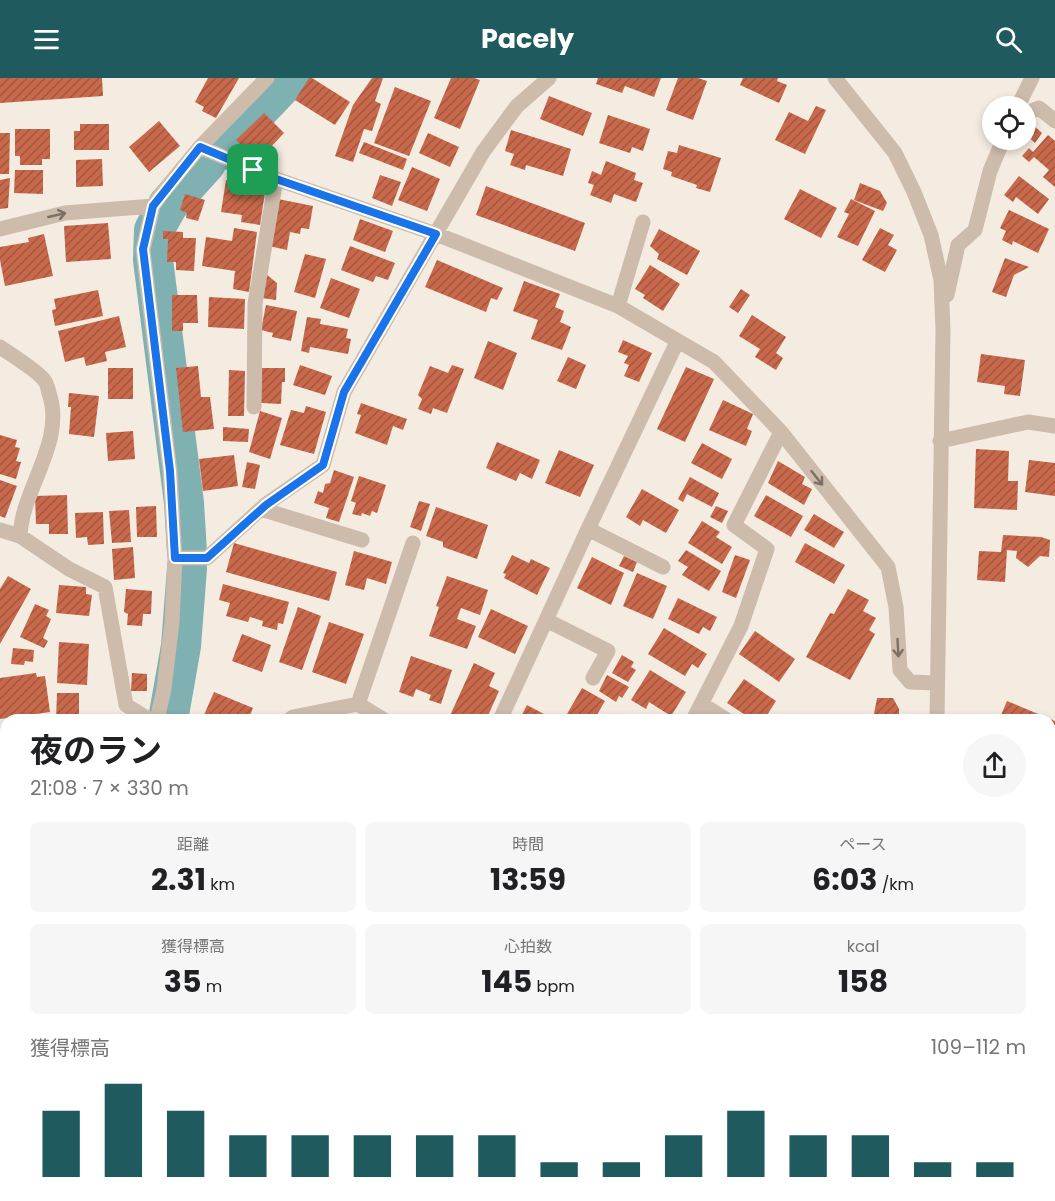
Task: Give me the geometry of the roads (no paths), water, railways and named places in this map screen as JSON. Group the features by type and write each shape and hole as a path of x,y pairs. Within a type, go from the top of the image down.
{"street":[{"path":"151,714 164,688 172,622 175,558 170,471 143,249 153,206 200,147 267,78"},
{"path":"175,558 207,558 261,509 323,465 344,392 483,152 517,106 549,78"},
{"path":"835,78 849,85 895,153 931,235 941,280 943,310 937,714"},
{"path":"1022,96 1032,78"},
{"path":"1036,109 1039,108 1055,121"},
{"path":"200,147 276,179 436,234 618,306 714,362 781,432 888,567 896,607 900,670 910,682 936,683"},
{"path":"943,310 958,244 975,231 990,171 999,150"},
{"path":"254,407 255,304 276,179"},
{"path":"0,229 65,213 153,206"},
{"path":"618,306 644,222"},
{"path":"503,714 677,342"},
{"path":"0,347 44,379 51,400 53,427 21,522 20,536"},
{"path":"940,441 1028,422 1055,426"},
{"path":"696,714 741,626 767,549 734,525 781,432"},
{"path":"261,509 362,540"},
{"path":"588,529 663,567"},
{"path":"0,530 20,536 69,569 105,587 126,705 141,714"},
{"path":"358,704 413,543"},
{"path":"546,620 608,651 593,678"},
{"path":"308,714 358,704 374,714"},
{"path":"702,704 718,714"}],"waterway":[{"path":"219,151 289,78"},
{"path":"187,552 184,503 153,260 154,230 168,205 206,163"},
{"path":"169,714 181,646 187,568"}]}
